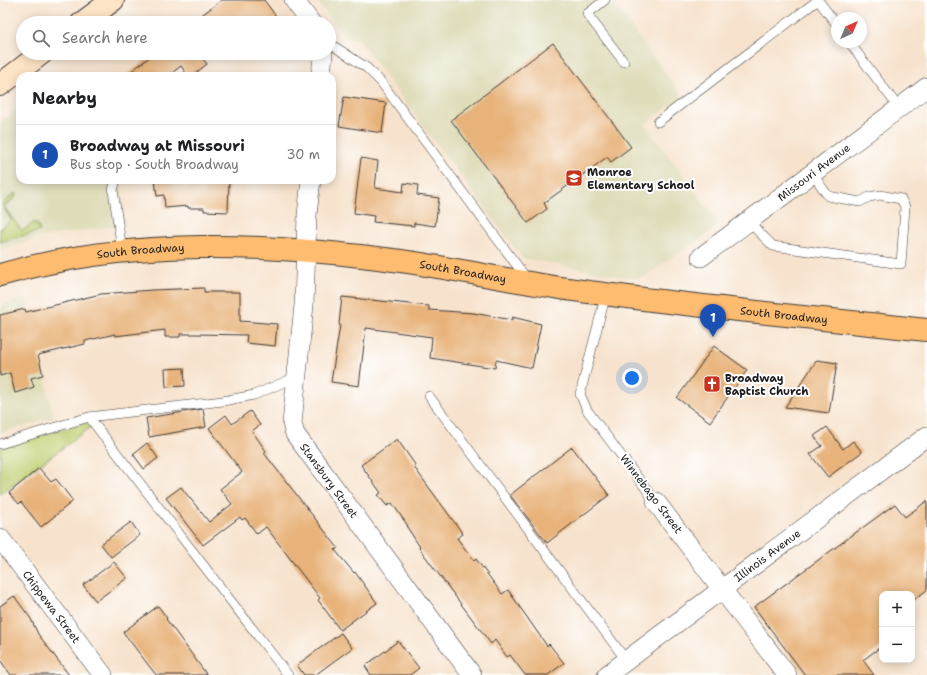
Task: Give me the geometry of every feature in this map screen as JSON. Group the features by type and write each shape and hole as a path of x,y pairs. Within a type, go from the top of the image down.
{"main road":[{"path":"91,16 113,0"},
{"path":"17,72 33,60"},
{"path":"0,85 16,73"},
{"name":"South Broadway","path":"0,275 48,262 122,250 192,246 241,246 307,251 403,262 606,294 927,330"}],"street":[{"path":"294,0 307,16"},
{"path":"321,72 322,60"},
{"name":"Missouri Avenue","path":"701,257 927,87"},
{"path":"307,251 307,215 311,184"},
{"name":"Stansbury Street","path":"307,251 304,305 292,423 295,434 472,675"},
{"name":"Illinois Avenue","path":"607,675 927,436"},
{"name":"Winnebago Street","path":"656,502 787,675"},
{"name":"Chippewa Street","path":"0,538 103,675"}],"lane":[{"path":"605,0 587,14 624,62"},
{"path":"658,122 818,0 831,17"},
{"path":"336,47 368,68 381,82 530,283"},
{"path":"853,48 898,108"},
{"path":"748,221 773,246 901,264 905,207 901,199 880,195 869,197 860,202 828,196 812,173"},
{"path":"115,184 113,190 122,250"},
{"name":"Winnebago Street","path":"606,294 580,394 587,410 656,502"},
{"path":"0,444 89,417 223,401 254,395 296,377"},
{"path":"429,396 626,660"},
{"path":"89,417 288,675"}],"shaded area":[{"name":"Monroe Elementary School","path":"316,0 595,0 577,23 608,0 611,0 683,97 645,124 720,225 644,277 635,279 522,258 358,39 345,38 336,26 336,16 328,16"},
{"path":"16,110 16,184 121,184 125,224 38,238 0,250 0,122"},
{"path":"26,298 54,418 0,433 0,305"}],"green space":[{"path":"15,193 16,197 4,207 22,231 33,223 37,223 40,231 0,242 0,229 11,220 2,204"},
{"path":"87,422 91,427 0,494 0,448"}],"building":[{"path":"222,0 264,0 276,16 200,16"},
{"name":"Monroe Elementary School","path":"553,43 631,147 611,162 607,157 544,203 547,209 528,223 451,120"},
{"path":"146,60 204,60 207,64 197,72 185,72 181,66 173,72 130,72"},
{"path":"344,97 386,103 382,133 339,126"},
{"path":"361,158 378,161 375,188 403,192 404,183 418,185 417,195 439,198 435,226 414,223 414,226 373,222 374,216 354,213"},
{"path":"156,184 229,184 228,212 204,211 204,208 188,208 188,206 165,208 164,195 157,196"},
{"path":"204,288 204,292 240,292 240,321 277,324 275,346 246,343 247,335 180,334 180,337 165,337 165,330 115,336 115,334 85,341 85,344 38,355 43,375 31,378 34,387 15,393 10,373 0,376 0,315 25,309 26,312 101,294"},
{"path":"342,297 429,306 429,310 473,313 512,320 512,317 541,324 532,368 496,360 495,368 430,358 432,337 366,328 359,386 331,382 340,325"},
{"name":"Broadway Baptist Church","path":"714,346 747,370 710,422 677,398"},
{"path":"817,360 837,363 829,413 785,407"},
{"path":"184,368 185,386 166,387 165,369"},
{"path":"203,409 206,427 149,437 146,418"},
{"path":"250,411 260,425 252,431 266,451 264,453 338,548 335,550 354,573 355,572 377,603 340,630 318,600 320,598 266,527 257,534 245,518 242,520 240,517 203,545 166,498 181,487 209,522 232,504 220,489 242,472 209,428 226,415 232,424"},
{"path":"827,427 843,449 853,441 862,452 828,477 810,454 822,446 814,436"},
{"path":"397,439 416,466 414,467 463,534 457,538 474,561 476,559 502,594 508,590 547,646 549,644 564,663 548,675 525,675 510,655 507,657 495,640 491,644 419,548 420,547 407,527 408,526 392,503 387,506 378,495 381,493 361,465"},
{"path":"147,443 158,458 144,469 133,454"},
{"path":"572,447 609,495 547,543 510,495"},
{"path":"39,468 51,482 56,479 73,501 41,527 21,502 19,504 9,493"},
{"path":"927,501 927,590 915,599 915,591 879,591 879,648 863,660 874,675 805,675 754,607 895,504 905,517"},
{"path":"131,522 140,535 111,557 101,544"},
{"path":"114,562 127,578 96,601 83,585"},
{"path":"14,596 31,619 38,634 69,675 11,675 0,660 0,606"},
{"path":"158,606 207,675 156,675 123,632"},
{"path":"341,633 352,648 315,675 304,675 297,665"},
{"path":"398,641 419,668 410,675 371,675 365,666"}],"place":[{"name":"Monroe Elementary School","path":"574,178"},
{"name":"Broadway at Missouri","path":"713,337"},
{"name":"Broadway Baptist Church","path":"712,384"}]}
